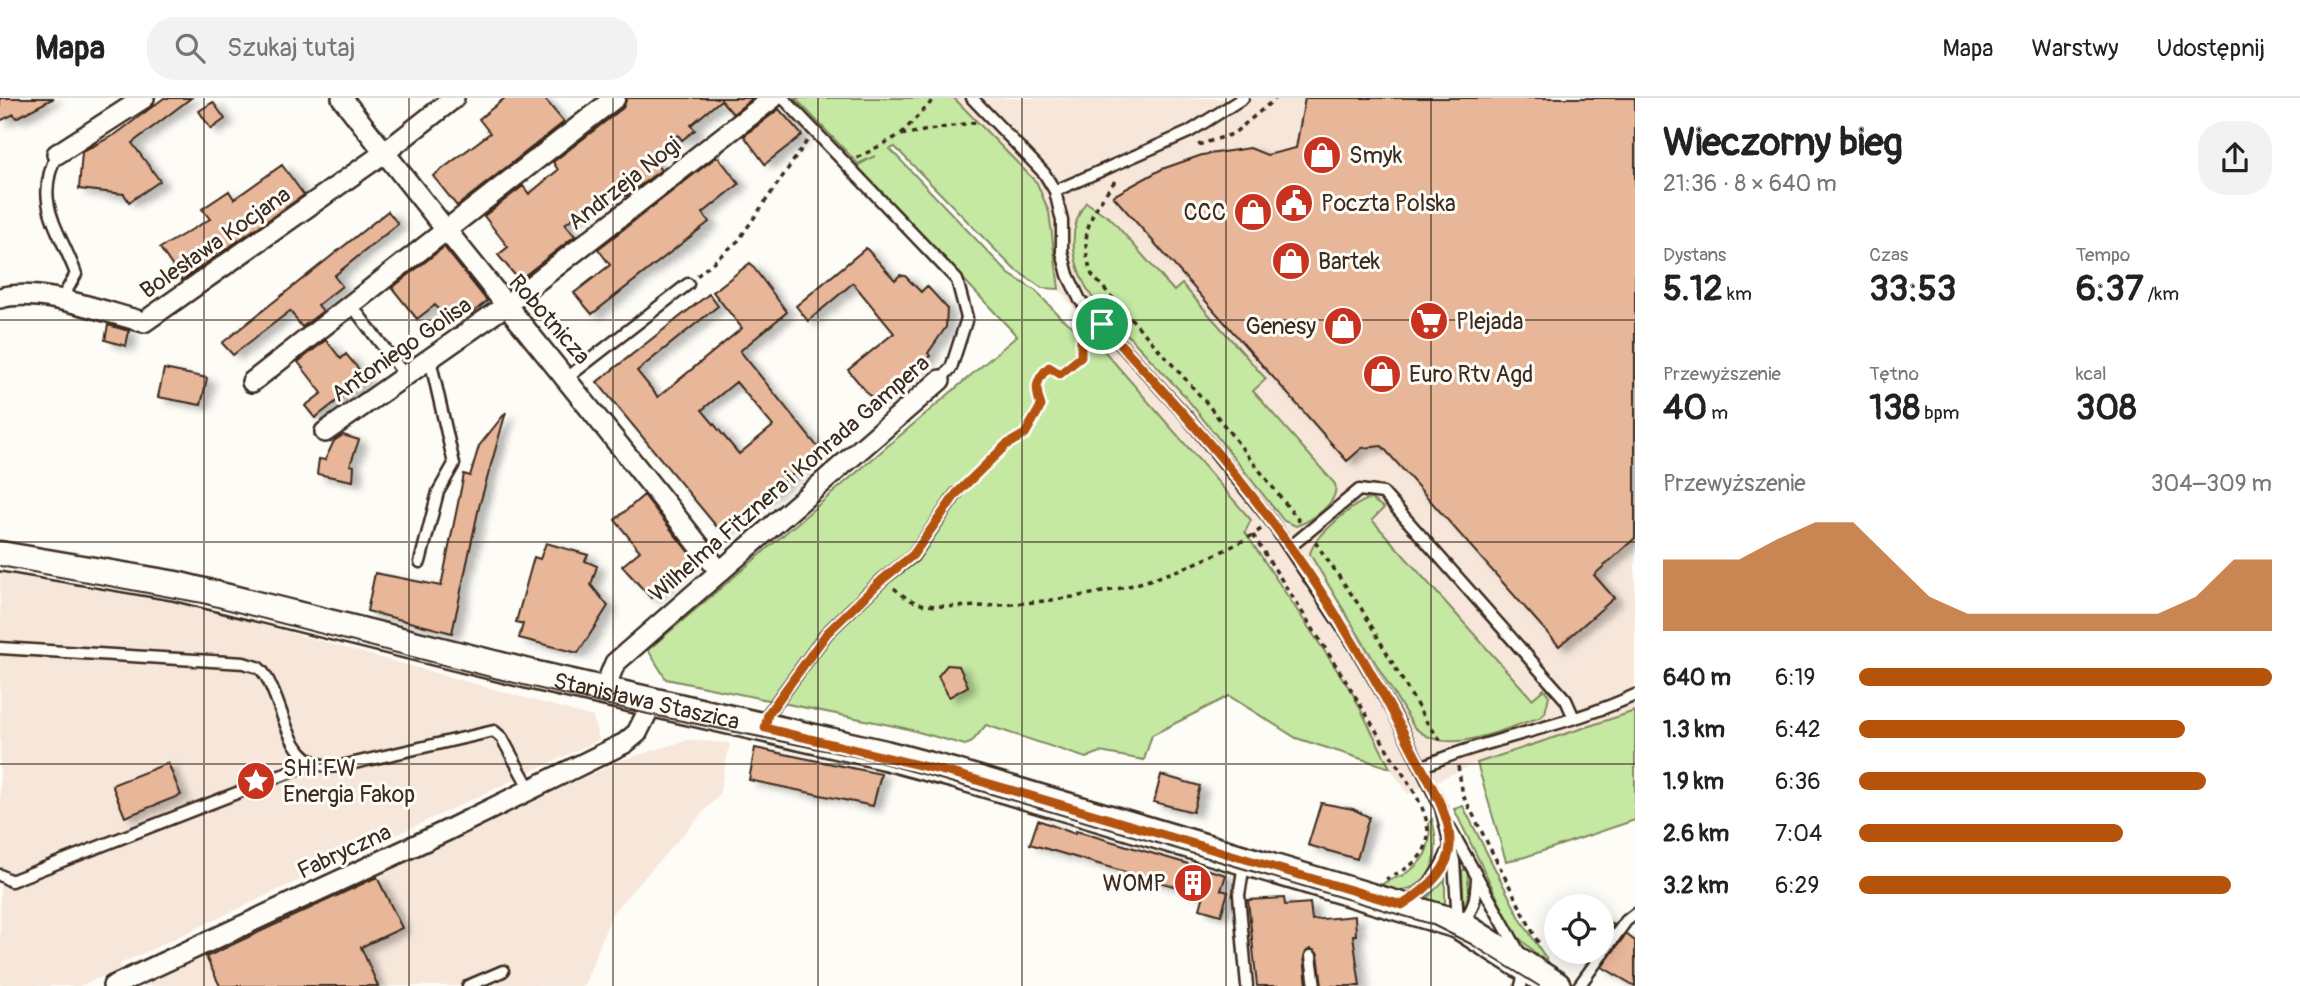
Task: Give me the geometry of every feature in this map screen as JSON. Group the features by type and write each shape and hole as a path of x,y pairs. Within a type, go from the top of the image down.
{"street":[{"path":"57,153 144,98"},
{"name":"Robotnicza","path":"342,98 505,306 568,377 720,572"},
{"name":"Bolesława Kocjana","path":"0,298 12,295 61,301 145,322 384,153 454,98"},
{"path":"252,382 615,98"},
{"name":"Andrzeja Nogi","path":"505,306 773,98"},
{"name":"Antoniego Golisa","path":"325,432 404,374 505,306"},
{"name":"Wilhelma Fitznera i Konrada Gampera","path":"603,692 615,663 940,380"},
{"name":"Stanisława Staszica","path":"0,556 176,586 603,692 920,764 1402,905 1458,924 1523,976 1556,986"},
{"name":"Fabryczna","path":"113,986 531,790 625,743 637,733 652,703"}],"lane":[{"name":"Wilhelma Fitznera i Konrada Gampera","path":"783,98 957,280 967,318 951,368 940,380"},
{"path":"972,98 1044,173 1055,191 1068,275 1080,300 1186,417 1271,521 1354,645 1421,767 1523,976"},
{"path":"1055,191 1189,132 1243,98"},
{"path":"57,153 47,175 50,219 76,274 61,301"},
{"path":"568,377 688,284"},
{"path":"352,306 404,374"},
{"path":"420,562 438,492 454,464 430,359"},
{"path":"1290,547 1359,489 1383,493 1566,699 1574,718"},
{"path":"765,728 768,714 827,633 883,579 913,555 956,494"},
{"path":"0,648 244,663 259,668 269,681 300,753 311,764 324,768 341,766 494,731 502,738 531,790"},
{"path":"1421,767 1451,754 1574,718 1635,695"},
{"path":"0,875 11,881 311,764"},
{"path":"1444,818 1451,847 1458,924"},
{"path":"1402,905 1426,890 1437,877 1451,847"},
{"path":"1245,860 1238,895 1247,986"},
{"path":"1458,924 1470,914 1476,898 1477,877"},
{"path":"1579,986 1626,921 1635,915"},
{"path":"1311,956 1315,986"},
{"path":"468,986 503,971"}],"path":[{"path":"900,135 935,98"},
{"path":"845,164 900,135 992,119"},
{"path":"688,284 738,241 814,131"},
{"path":"956,494 1006,445 1025,434 1041,406 1035,389 1040,376 1049,367 1060,374 1081,357 1081,340 1102,324"},
{"path":"883,579 905,597 924,606 1038,600 1128,586 1187,567 1253,535 1287,507"},
{"path":"1253,535 1357,698 1424,814 1428,837 1424,849 1405,869 1378,882"}],"shaded area":[{"path":"954,98 1635,98 1635,711 1477,763 1408,794 1390,768 1353,694 1258,547 1059,289 1049,212 1037,183"},
{"name":"SHI FW Energia Fakop","path":"0,573 202,608 593,717 599,740 120,964 121,969 79,986 0,986"},
{"path":"688,740 730,743 719,795 612,913 584,986 143,986 411,855 625,759"}],"green space":[{"path":"795,98 954,98 1037,183 1049,212 1059,289 1042,288 1013,268 895,147 890,149 1009,274 1036,291 1061,318 1100,346 1251,520 1245,532 1353,694 1390,768 1296,738 1229,696 1152,735 1144,760 1100,752 1086,758 986,725 971,743 965,745 904,728 666,679 648,650 1017,336 857,166 875,156 858,164"},
{"path":"1086,202 1111,219 1174,291 1182,284 1266,379 1253,391 1335,484 1333,498 1316,516 1296,526 1284,521 1184,395 1092,297 1080,274 1074,250 1075,225"},
{"path":"1371,499 1384,508 1372,520 1532,699 1544,689 1549,696 1545,713 1539,718 1475,739 1458,741 1442,741 1414,727 1310,554 1319,539 1336,521 1355,506"},
{"path":"1635,711 1635,820 1506,861 1477,763"},
{"path":"1463,806 1521,920 1544,955 1544,962 1515,934 1454,809"},
{"path":"1432,819 1435,850 1428,874 1420,883 1410,888 1378,888 1403,875 1421,860 1428,848 1429,824"},
{"path":"1462,870 1467,870 1469,892 1464,910"},
{"path":"1445,879 1445,908 1424,901"}],"building":[{"path":"0,98 54,98 16,118 14,114 0,121"},
{"path":"164,98 191,98 132,143 160,181 129,202 124,194 79,189 82,152 116,134"},
{"path":"505,98 544,98 564,122 457,206 433,176 490,133 479,119"},
{"path":"627,98 753,98 733,114 721,100 691,125 695,130 682,140 678,135 650,157 661,170 626,196 617,185 565,224 575,236 519,280 498,255 508,247 484,216 523,186 529,194 558,170 553,162 623,108"},
{"name":"Plejada","path":"1305,98 1635,98 1635,538 1594,575 1614,598 1559,646 1382,446 1362,448 1347,461 1113,196 1162,169 1202,155 1250,148 1267,155 1296,148"},
{"path":"213,102 225,119 211,129 199,111"},
{"path":"779,109 802,135 765,164 744,136"},
{"path":"715,158 719,158 739,184 703,213 709,222 592,314 574,293 610,265 598,249"},
{"path":"282,165 304,195 182,280 160,248 210,219 202,209 229,191 234,199"},
{"path":"388,211 398,224 334,276 342,286 318,305 323,311 302,327 290,311 233,355 222,343"},
{"path":"444,247 487,301 471,314 462,303 443,317 435,305 417,319 392,288"},
{"path":"866,248 895,280 900,275 905,276 921,292 927,286 947,308 946,327 928,353 930,356 875,402 848,370 894,333 853,283 808,321 796,306"},
{"path":"750,263 787,312 740,351 821,451 727,528 717,527 597,382 709,294 718,306 637,371 658,397 742,328 713,292","holes":["736,382 773,426 739,454 702,410"]},
{"path":"108,325 129,331 126,346 105,340"},
{"path":"326,340 341,359 346,354 366,378 315,418 305,406 322,393 298,362"},
{"path":"164,369 207,378 201,405 158,397"},
{"path":"506,412 479,507 452,633 367,611 375,573 441,586 464,474 470,476 479,446"},
{"path":"343,435 359,440 350,465 354,466 353,481 317,474 319,459 325,460 334,441"},
{"path":"644,495 693,558 651,598 622,566 640,551 615,520"},
{"path":"546,543 588,555 585,561 597,566 591,585 608,606 578,653 519,638 523,624 516,622 534,557 540,559"},
{"path":"947,665 959,666 968,686 949,697 938,676"},
{"path":"755,748 881,774 873,806 749,780"},
{"path":"168,763 181,795 125,817 112,785"},
{"path":"1161,775 1200,786 1193,812 1154,802"},
{"path":"1321,803 1353,809 1369,817 1357,859 1308,845"},
{"path":"1038,820 1075,834 1076,831 1226,875 1221,890 1228,892 1221,915 1200,909 1204,895 1030,844"},
{"path":"377,877 402,928 361,947 378,986 220,986 206,957"},
{"path":"1284,898 1285,905 1310,903 1312,920 1355,916 1356,935 1353,935 1360,986 1322,986 1318,954 1311,949 1304,956 1307,986 1257,986 1248,900"},
{"path":"1626,934 1635,941 1635,986 1602,967 1604,964 1614,964 1614,950"}],"tram line":[{"path":"0,566 202,603 494,678 648,714 868,759 1431,924 1471,944 1539,986"}],"place":[{"name":"Smyk","path":"1322,155"},
{"name":"Poczta Polska","path":"1294,203"},
{"name":"CCC","path":"1253,212"},
{"name":"Bartek","path":"1291,261"},
{"name":"Plejada","path":"1429,321"},
{"name":"Genesy","path":"1343,326"},
{"name":"Euro Rtv Agd","path":"1382,374"},
{"name":"SHI FW Energia Fakop","path":"256,781"},
{"name":"WOMP","path":"1193,883"}],"route":[{"path":"1102,324 1186,417 1271,521 1354,645 1395,715 1441,808 1451,847 1437,877 1426,890 1402,905 956,774 765,728 768,714 827,633 883,579 913,555 956,494 1006,445 1025,434 1041,406 1035,389 1040,376 1049,367 1060,374 1069,363 1081,357 1081,340 1102,324"}]}
